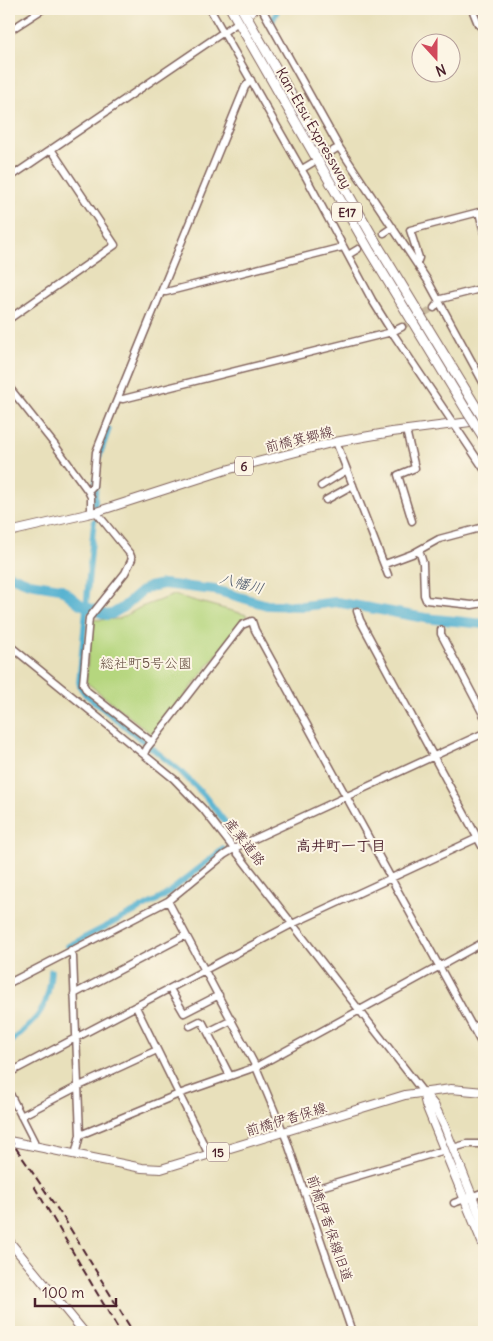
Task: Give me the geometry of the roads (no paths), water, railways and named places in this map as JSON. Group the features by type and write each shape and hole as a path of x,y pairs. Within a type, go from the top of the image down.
{"highway":[{"name":"Kan-Etsu Expressway","path":"231,9 369,250 484,438"},
{"name":"Kan-Etsu Expressway","path":"242,9 378,246 484,420"}],"main road":[{"name":"前橋箕郷線","path":"9,532 93,513 226,470 336,442 406,430 484,420"},
{"name":"前橋伊香保線","path":"9,1141 142,1168 168,1168 397,1097 451,1089 484,1092"},
{"path":"423,1092 426,1105 473,1195 484,1226"},
{"path":"449,1149 465,1199 484,1247"},
{"path":"9,1241 84,1332"}],"street":[{"path":"9,31 43,9"},
{"path":"210,9 302,169 343,247 392,332 484,469"},
{"path":"262,9 339,147 417,263 484,384"},
{"path":"472,9 478,24 484,30"},
{"path":"9,178 234,25"},
{"path":"88,491 93,486 96,452 245,87 251,80"},
{"path":"331,152 339,147"},
{"path":"9,319 115,245 51,149"},
{"path":"302,169 312,163"},
{"path":"417,263 419,258 410,230 479,212 484,233"},
{"path":"384,233 393,227"},
{"path":"162,292 343,247"},
{"path":"348,255 358,249"},
{"path":"434,308 441,299 484,288"},
{"path":"118,398 123,399 392,332 402,326"},
{"path":"9,387 88,491 91,497 93,513 132,559 125,573 88,620 83,682 87,691 152,742"},
{"path":"406,430 415,468 398,475 412,521"},
{"path":"336,442 388,575"},
{"path":"321,486 347,470"},
{"path":"326,500 353,485"},
{"path":"385,564 439,540 484,527"},
{"path":"420,550 426,600 472,604 484,603"},
{"path":"358,612 360,620 433,757 481,837 484,850"},
{"path":"144,754 242,625 252,621 259,638 484,1048"},
{"path":"441,630 441,634 484,716"},
{"name":"産業道路","path":"9,644 174,779 203,809 423,1092"},
{"path":"9,983 168,901 234,849 484,733"},
{"path":"9,1073 292,924 481,837"},
{"name":"前橋伊香保線旧道","path":"168,901 256,1067 283,1132 352,1332"},
{"path":"74,994 186,935"},
{"path":"80,1135 179,1094 256,1067 484,942"},
{"path":"71,950 80,1135 75,1155"},
{"path":"170,988 184,1013 219,995"},
{"path":"136,1007 209,1155"},
{"path":"208,1032 232,1020"},
{"path":"473,1028 484,1021"},
{"path":"190,1026 201,1022 230,1076"},
{"path":"21,1116 77,1087 157,1050"},
{"path":"9,1092 34,1141 34,1146"},
{"path":"304,1192 467,1144 484,1144"},
{"path":"454,1203 484,1192"}],"waterway":[{"path":"272,22 278,9"},
{"path":"98,460 109,429"},
{"path":"95,504 96,479"},
{"path":"94,521 80,687 85,694 179,770 204,795 226,823"},
{"name":"八幡川","path":"9,575 29,583 60,588 80,604 106,615 122,608 143,590 163,584 215,590 267,605 303,606 336,602 425,618 484,624"},
{"path":"68,946 163,897 223,849"},
{"path":"9,1044 27,1028 44,1005 50,985 51,971"}],"tunnel":[{"path":"402,327 434,308"}],"railway":[{"path":"9,1138 65,1220 133,1332"},
{"path":"34,1186 120,1332"}],"district":[{"name":"高井町一丁目","path":"341,845"}],"park label":[{"name":"総社町5号公園","path":"146,663"}]}
